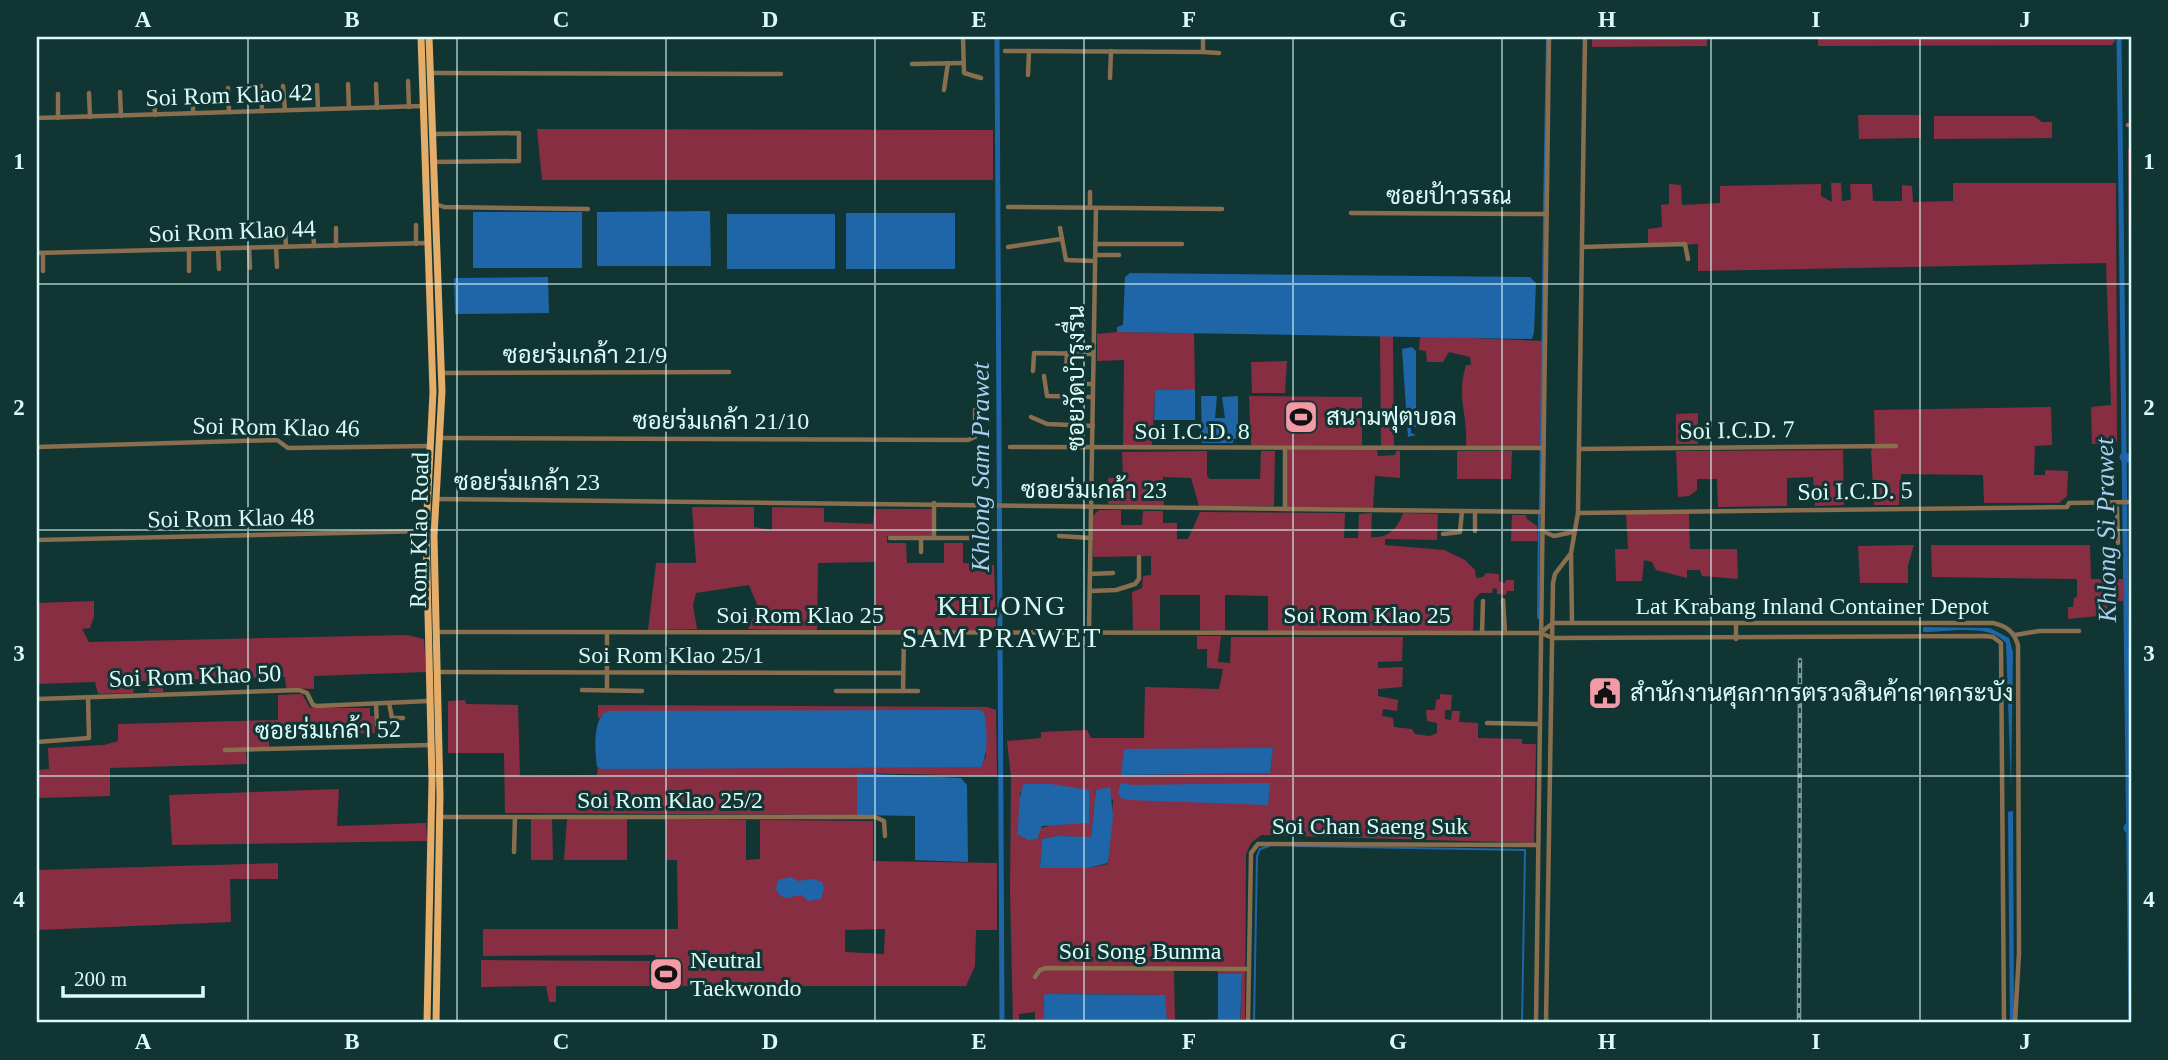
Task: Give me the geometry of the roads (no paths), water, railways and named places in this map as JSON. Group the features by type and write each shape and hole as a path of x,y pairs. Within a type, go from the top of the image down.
{"main road":[{"name":"Rom Klao Road","path":"421,37 433,372 426,531 431,745 427,1023"},
{"name":"Rom Klao Road","path":"429,37 442,373 436,499 440,817 436,1023"}],"street":[{"path":"962,37 966,75 981,78"},
{"path":"1203,37 1203,52"},
{"path":"1536,1023 1542,531 1540,448 1549,37"},
{"path":"1572,623 1571,553 1578,513 1585,37"},
{"path":"1005,51 1219,53"},
{"path":"1028,75 1029,51"},
{"path":"1110,78 1111,51"},
{"path":"944,90 948,63"},
{"path":"912,64 963,63"},
{"path":"430,73 781,74"},
{"path":"408,81 409,107"},
{"path":"348,84 349,108"},
{"path":"376,84 377,108"},
{"path":"317,85 318,109"},
{"path":"261,86 262,111"},
{"path":"283,86 285,110"},
{"path":"228,88 229,112"},
{"path":"193,89 193,113"},
{"path":"154,90 155,115"},
{"path":"120,92 121,116"},
{"path":"89,93 90,117"},
{"path":"58,94 58,118"},
{"name":"Soi Rom Klao 42","path":"37,118 423,106"},
{"path":"432,134 519,132 519,161 433,162"},
{"name":"ซอยวัดบำรุงรื่น","path":"1089,631 1095,261 1090,192"},
{"path":"435,204 443,207 588,209"},
{"path":"1008,207 1222,209"},
{"name":"ซอยป้าวรรณ","path":"1351,212 1547,214"},
{"path":"416,225 416,244"},
{"path":"285,228 286,247"},
{"path":"313,228 314,246"},
{"path":"336,228 337,246"},
{"path":"1060,228 1066,260 1095,261"},
{"path":"1008,247 1061,239"},
{"name":"Soi Rom Klao 44","path":"40,253 428,243"},
{"path":"1095,244 1182,244"},
{"path":"1582,247 1685,244 1688,259"},
{"path":"276,247 277,267"},
{"path":"249,248 250,268"},
{"path":"218,249 219,269"},
{"path":"189,250 189,271"},
{"path":"40,253 43,271"},
{"path":"1095,255 1119,255"},
{"path":"1033,371 1034,353 1094,354"},
{"path":"1066,372 1067,353"},
{"name":"ซอยร่มเกล้า 21/9","path":"442,373 729,372"},
{"path":"1044,376 1047,396 1093,397"},
{"path":"1076,384 1093,384"},
{"name":"ซอยร่มเกล้า 21/10","path":"440,438 968,440 975,437 975,410"},
{"path":"1031,417 1047,424 1093,426"},
{"name":"Soi Rom Klao 46","path":"37,447 277,440 288,448 431,446"},
{"name":"Soi I.C.D. 7","path":"1579,449 1896,446"},
{"name":"Soi I.C.D. 8","path":"1010,447 1540,448"},
{"path":"1285,449 1285,509"},
{"name":"ซอยร่มเกล้า 23","path":"436,499 1540,512"},
{"path":"2108,502 2117,508 2118,543"},
{"name":"Soi I.C.D. 5","path":"1578,513 2067,506 2069,503 2131,502"},
{"path":"934,503 934,538"},
{"path":"1443,534 1460,532 1462,511"},
{"path":"1475,511 1475,531"},
{"name":"Soi Rom Klao 48","path":"37,540 426,531"},
{"path":"1542,531 1554,536 1573,532"},
{"path":"1059,536 1091,538"},
{"path":"890,538 986,538"},
{"path":"921,538 921,552"},
{"path":"1546,1023 1554,578 1571,553"},
{"path":"1090,591 1116,590 1135,584 1139,579 1139,557"},
{"path":"1090,574 1113,573"},
{"path":"1503,600 1504,633"},
{"path":"1482,633 1483,601"},
{"path":"1540,633 1553,623"},
{"name":"Lat Krabang Inland Container Depot","path":"1553,623 1993,623 2006,627 2015,635 2018,645 2019,896 2015,1023"},
{"path":"1736,623 1736,639"},
{"path":"2015,635 2039,631 2080,631"},
{"name":"Soi Rom Klao 25","path":"437,632 1540,633"},
{"path":"607,632 607,690"},
{"path":"903,691 904,633"},
{"name":"Lat Krabang Inland Container Depot","path":"1540,633 1553,638 1985,636 1993,637 2001,643 2004,652 2004,1023"},
{"name":"Soi Rom Klao 25/1","path":"439,672 903,673"},
{"name":"Soi Rom Khao 50","path":"37,699 299,690 307,693 313,705 430,701"},
{"path":"582,690 642,691"},
{"path":"836,691 918,691"},
{"path":"37,742 89,738 88,698"},
{"path":"389,703 392,718 403,718"},
{"path":"376,704 377,725"},
{"path":"1487,723 1540,724"},
{"name":"ซอยร่มเกล้า 52","path":"225,750 431,745"},
{"path":"1539,795 1549,795"},
{"name":"Soi Rom Klao 25/2","path":"440,817 875,817 884,821 885,835"},
{"path":"514,852 515,817"},
{"name":"Soi Chan Saeng Suk","path":"1248,1023 1251,853 1262,842 1538,845"},
{"name":"Soi Song Bunma","path":"1035,978 1040,970 1046,968 1248,969"}],"water":[{"path":"710,211 711,266 597,266 597,212"},
{"path":"473,212 582,212 582,268 473,268"},
{"path":"846,213 955,213 955,269 846,269"},
{"path":"727,214 835,214 835,269 727,269"},
{"path":"1130,273 1530,277 1536,283 1534,332 1532,339 1117,332 1117,327 1123,325 1125,277"},
{"path":"548,277 549,313 455,314 454,278"},
{"path":"1412,347 1416,351 1416,427 1411,427 1411,433 1416,435 1408,437 1402,349"},
{"path":"1195,389 1195,420 1154,420 1155,390"},
{"path":"1201,396 1217,396 1215,418 1225,418 1222,397 1238,396 1238,438 1233,439 1233,443 1202,443"},
{"path":"1923,627 1990,628 2009,638 2013,652 2011,787 2006,643 1999,637 1979,631 1923,632"},
{"path":"607,711 984,712 986,733 985,755 981,767 597,767 597,728 602,715"},
{"path":"1273,748 1270,773 1121,775 1124,749"},
{"path":"857,773 961,778 967,785 968,862 915,860 915,816 857,815"},
{"path":"1121,783 1270,783 1268,805 1128,800 1121,798 1118,792"},
{"path":"1024,784 1051,784 1089,790 1089,823 1042,826 1037,839 1028,840 1017,834 1020,795"},
{"path":"1110,787 1113,816 1108,863 1088,868 1040,868 1042,839 1057,836 1091,837 1096,790"},
{"path":"2013,811 2014,1023 2010,1023 2008,812"},
{"path":"791,877 798,881 813,879 822,882 824,888 821,899 808,901 802,895 788,898 782,896 776,890 778,880"},
{"path":"1218,974 1242,974 1240,1023 1218,1023"},
{"path":"1044,995 1165,995 1167,1023 1043,1023"}],"waterway":[{"name":"Khlong Sam Prawet","path":"997,37 1002,1023"},
{"path":"1544,211 1547,37"},
{"name":"Khlong Si Prawet","path":"2119,37 2131,1023"},
{"path":"1540,509 1544,217"},
{"name":"Khlong Si Prawet","path":"2124,457 2131,459"},
{"path":"1538,618 1539,514"},
{"path":"1254,1023 1257,856 1260,849 1269,846"},
{"path":"1295,846 1525,850 1522,1023"}],"railway":[{"path":"1799,1023 1800,660"}],"place":[{"name":"สนามฟุตบอล","path":"1301,417"},
{"name":"สำนักงานศุลกากรตรวจสินค้าลาดกระบัง","path":"1605,693"},
{"name":"Neutral Taekwondo","path":"666,974"}],"district":[{"name":"KHLONG SAM PRAWET","path":"1002,621"}]}
